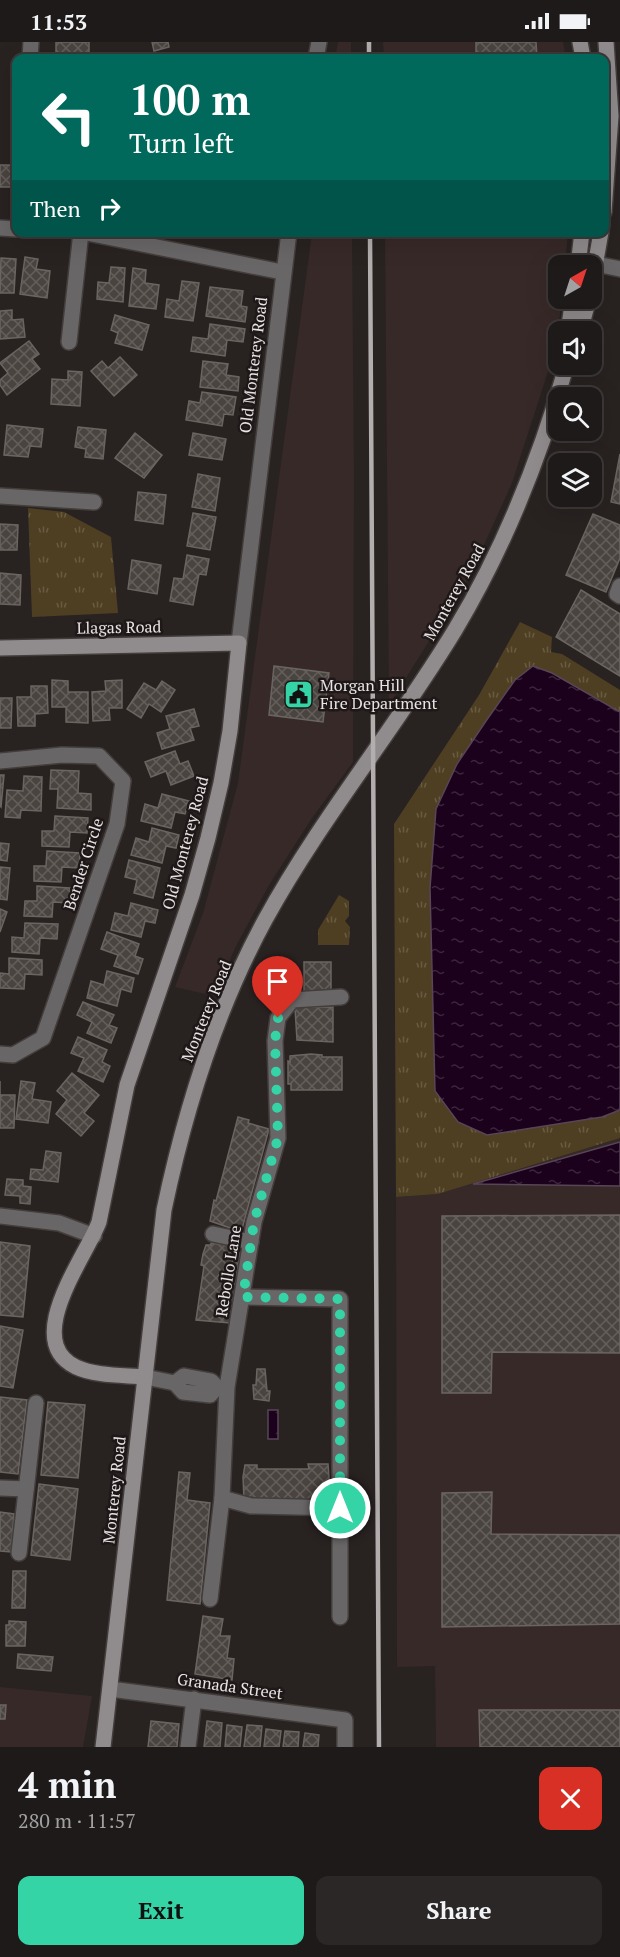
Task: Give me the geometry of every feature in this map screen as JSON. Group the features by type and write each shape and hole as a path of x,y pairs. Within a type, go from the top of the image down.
{"main road":[{"path":"609,98 609,132"},
{"path":"579,255 581,237"},
{"path":"598,255 601,237"},
{"name":"Monterey Road","path":"103,1747 157,1259 174,1164 198,1078 229,996 265,921 287,882 428,672 496,556 528,484 564,375"},
{"name":"Llagas Road","path":"0,648 239,643"},
{"name":"Old Monterey Road","path":"145,1377 86,1370 66,1360 58,1350 54,1337 54,1325 57,1309 94,1236 103,1206 127,1086 192,895 220,783 230,731 239,643"}],"street":[{"path":"69,342 80,237"},
{"path":"106,237 282,272"},
{"name":"Old Monterey Road","path":"239,643 282,272 288,237"},
{"path":"602,265 620,269"},
{"path":"0,496 94,502"},
{"path":"620,586 617,594 620,596"},
{"name":"Bender Circle","path":"0,761 62,755 99,756 123,781 117,824 43,1038 13,1055 0,1054"},
{"name":"Rebollo Lane","path":"210,1599 222,1498 222,1387 243,1297 254,1222 278,1138 275,1041 278,1018 292,1000 340,997"},
{"path":"0,1216 59,1223 94,1236"},
{"path":"213,1234 251,1242"},
{"path":"243,1297 340,1299 340,1617"},
{"path":"145,1377 175,1383 183,1392 210,1395 222,1387"},
{"path":"19,1553 36,1403"},
{"path":"0,1488 26,1489"},
{"path":"222,1498 251,1506 340,1508"},
{"name":"Granada Street","path":"110,1689 345,1720 345,1747"},
{"path":"188,1747 194,1699"}],"shaded area":[{"path":"338,42 351,42 351,54 336,54"},
{"path":"383,42 563,42 565,54 384,54"},
{"path":"311,237 352,237 353,762 312,818 269,885 236,946 214,996 175,987 203,913 238,783"},
{"path":"385,237 568,237 566,255 548,255 548,309 561,309 559,321 548,321 548,372 512,483 470,576 389,705"},
{"path":"620,1138 620,1747 436,1747 435,1666 397,1667 396,1197 438,1194"},
{"path":"0,1687 92,1696 83,1747 0,1747"}],"green space":[{"path":"28,508 64,512 111,537 118,613 32,617"},
{"path":"520,622 552,637 551,652 562,654 620,690 620,1138 438,1194 396,1197 394,824 479,695"},
{"path":"339,895 349,901 349,916 345,921 350,927 349,945 318,945 318,930"}],"water":[{"path":"533,666 552,673 620,712 620,1110 602,1117 487,1135 458,1122 435,1091 430,888 436,809 457,764 486,721 515,680"},
{"path":"620,1142 620,1186 473,1184"},
{"path":"268,1410 278,1410 278,1439 268,1439"}],"building":[{"path":"56,42 89,42 89,54 56,54"},
{"path":"152,42 168,42 169,47 154,51"},
{"path":"476,42 536,42 537,54 476,54"},
{"path":"0,165 12,165 12,187 0,187"},
{"path":"25,257 38,259 36,269 50,271 47,298 20,294"},
{"path":"1,258 16,259 14,293 0,293"},
{"path":"111,267 125,268 123,302 97,299 98,282 109,283"},
{"path":"133,268 146,270 145,283 159,285 156,309 129,306"},
{"path":"182,281 199,283 193,321 165,317 167,299 179,301"},
{"path":"210,287 243,291 241,306 247,307 245,322 206,316"},
{"path":"12,310 12,320 23,319 25,337 0,339 0,311"},
{"path":"115,315 149,325 142,350 115,343 118,333 111,330"},
{"path":"210,324 245,329 243,342 227,340 225,356 191,351 193,337 208,339"},
{"path":"29,341 39,354 32,359 40,369 7,395 0,385 0,380 8,373 0,363"},
{"path":"120,357 137,375 114,396 91,371 102,361 108,368"},
{"path":"203,361 228,364 226,375 239,377 238,391 200,387"},
{"path":"68,371 82,372 80,406 51,404 52,379 68,380"},
{"path":"202,392 236,397 233,415 224,414 222,426 186,420 189,401 200,403"},
{"path":"7,425 43,429 41,447 30,446 28,457 4,455"},
{"path":"78,427 106,430 103,459 85,457 86,449 75,447"},
{"path":"135,433 162,455 144,478 115,458"},
{"path":"193,433 226,439 222,460 189,455"},
{"path":"620,454 620,504 611,502"},
{"path":"198,474 220,478 215,511 192,507"},
{"path":"138,492 166,495 163,524 135,520"},
{"path":"193,513 216,517 210,550 187,546"},
{"path":"593,514 620,525 620,558 606,592 566,575"},
{"path":"0,524 18,525 17,550 0,550"},
{"path":"187,555 209,559 206,575 199,574 193,605 170,601 174,578 183,579"},
{"path":"132,560 161,565 157,594 128,589"},
{"path":"0,573 21,575 20,605 0,604"},
{"path":"581,590 620,614 620,676 556,637"},
{"name":"Morgan Hill Fire Department","path":"274,666 329,673 323,722 269,715"},
{"path":"52,680 68,681 68,692 88,692 88,723 66,722 66,707 52,707"},
{"path":"122,680 122,708 109,708 110,720 93,721 92,692 106,691 105,681"},
{"path":"162,681 175,690 161,712 149,704 141,718 127,709 144,683 156,690"},
{"path":"31,686 47,686 48,713 35,714 35,726 18,726 17,697 31,697"},
{"path":"0,698 12,698 11,728 0,728"},
{"path":"194,709 199,726 190,728 194,740 162,749 157,733 170,729 166,716"},
{"path":"175,751 180,764 188,761 194,776 171,785 166,771 151,777 145,762"},
{"path":"51,770 79,771 78,793 91,794 91,810 57,808 58,789 50,789"},
{"path":"0,775 4,775 1,807 0,806"},
{"path":"24,776 42,777 41,811 21,810 20,818 5,817 7,790 23,791"},
{"path":"162,794 189,801 185,814 175,812 171,828 141,821 145,804 158,808"},
{"path":"55,816 88,818 87,833 70,832 69,847 42,846 42,831 54,831"},
{"path":"152,828 179,835 176,848 166,846 162,863 131,855 136,838 149,842"},
{"path":"0,843 9,844 7,861 0,860"},
{"path":"47,851 80,853 79,868 62,867 61,882 34,881 34,866 46,866"},
{"path":"129,860 160,868 153,898 134,893 137,880 125,877"},
{"path":"0,867 10,868 7,900 0,899"},
{"path":"37,886 70,888 70,903 53,902 52,917 24,916 25,901 37,901"},
{"path":"131,903 158,910 155,923 145,921 141,937 111,930 115,913 128,916"},
{"path":"0,909 7,912 0,932"},
{"path":"25,923 58,924 57,939 40,938 39,954 12,952 12,937 24,938"},
{"path":"107,932 139,944 135,956 143,959 138,974 114,966 118,955 101,949"},
{"path":"9,958 42,960 42,975 25,974 24,989 0,988 0,973 9,974"},
{"path":"304,962 331,962 331,991 304,991"},
{"path":"107,971 134,978 131,992 121,989 117,1006 87,998 91,981 104,985"},
{"path":"83,1002 114,1015 109,1025 117,1028 111,1043 87,1033 92,1022 77,1015"},
{"path":"333,1007 333,1042 297,1040 295,1008"},
{"path":"78,1037 107,1050 102,1062 110,1066 103,1082 78,1071 84,1058 71,1053"},
{"path":"322,1055 322,1057 342,1057 342,1090 291,1090 291,1084 288,1084 290,1056"},
{"path":"72,1073 99,1095 84,1113 94,1121 81,1136 56,1114 67,1100 57,1091"},
{"path":"21,1081 35,1083 32,1099 51,1102 48,1123 16,1119"},
{"path":"0,1095 15,1095 14,1128 0,1128"},
{"path":"238,1117 249,1120 248,1123 269,1129 242,1229 237,1228 236,1230 210,1221"},
{"path":"46,1151 61,1153 58,1182 30,1179 31,1169 43,1170"},
{"path":"7,1179 23,1180 23,1186 31,1187 30,1204 20,1203 20,1196 5,1195"},
{"path":"620,1215 620,1353 492,1352 491,1393 442,1393 442,1216"},
{"path":"0,1242 30,1246 23,1317 0,1315"},
{"path":"211,1243 233,1246 240,1253 230,1323 196,1320 204,1266 201,1265 203,1254 206,1245 211,1245"},
{"path":"0,1326 23,1330 13,1388 0,1386"},
{"path":"257,1369 265,1369 267,1391 270,1391 269,1401 254,1399 253,1385 256,1385"},
{"path":"0,1397 27,1400 18,1474 0,1472"},
{"path":"48,1402 85,1405 78,1478 41,1475"},
{"path":"308,1464 328,1464 330,1492 328,1492 328,1497 313,1497 313,1500 244,1500 245,1465 257,1465 257,1469 309,1469"},
{"path":"179,1472 190,1473 187,1500 210,1503 200,1604 167,1600"},
{"path":"39,1484 78,1489 70,1560 31,1555"},
{"path":"492,1492 491,1534 620,1535 620,1624 442,1627 442,1493"},
{"path":"0,1512 14,1514 11,1552 0,1551"},
{"path":"13,1571 26,1571 25,1608 12,1608"},
{"path":"203,1616 223,1619 220,1636 230,1636 227,1658 234,1659 232,1680 195,1674"},
{"path":"9,1621 26,1622 25,1646 6,1646 6,1625 9,1625"},
{"path":"18,1654 53,1657 51,1671 17,1668"},
{"path":"0,1705 6,1705 5,1719 0,1719"},
{"path":"479,1710 620,1710 620,1747 480,1747"},
{"path":"151,1721 179,1724 177,1747 148,1747"},
{"path":"207,1721 222,1723 220,1747 204,1747"},
{"path":"227,1725 242,1727 240,1747 225,1747"},
{"path":"247,1725 262,1726 260,1747 244,1747"},
{"path":"266,1729 281,1731 279,1747 264,1747"},
{"path":"285,1731 299,1732 298,1747 283,1747"},
{"path":"305,1733 319,1735 318,1747 303,1747"}],"railway":[{"path":"369,42 369,54"},
{"path":"370,237 379,1747"}],"place":[{"name":"Morgan Hill Fire Department","path":"299,694"}],"route":[{"path":"278,1018 275,1041 278,1138 254,1222 243,1297 340,1299 340,1508"}]}
